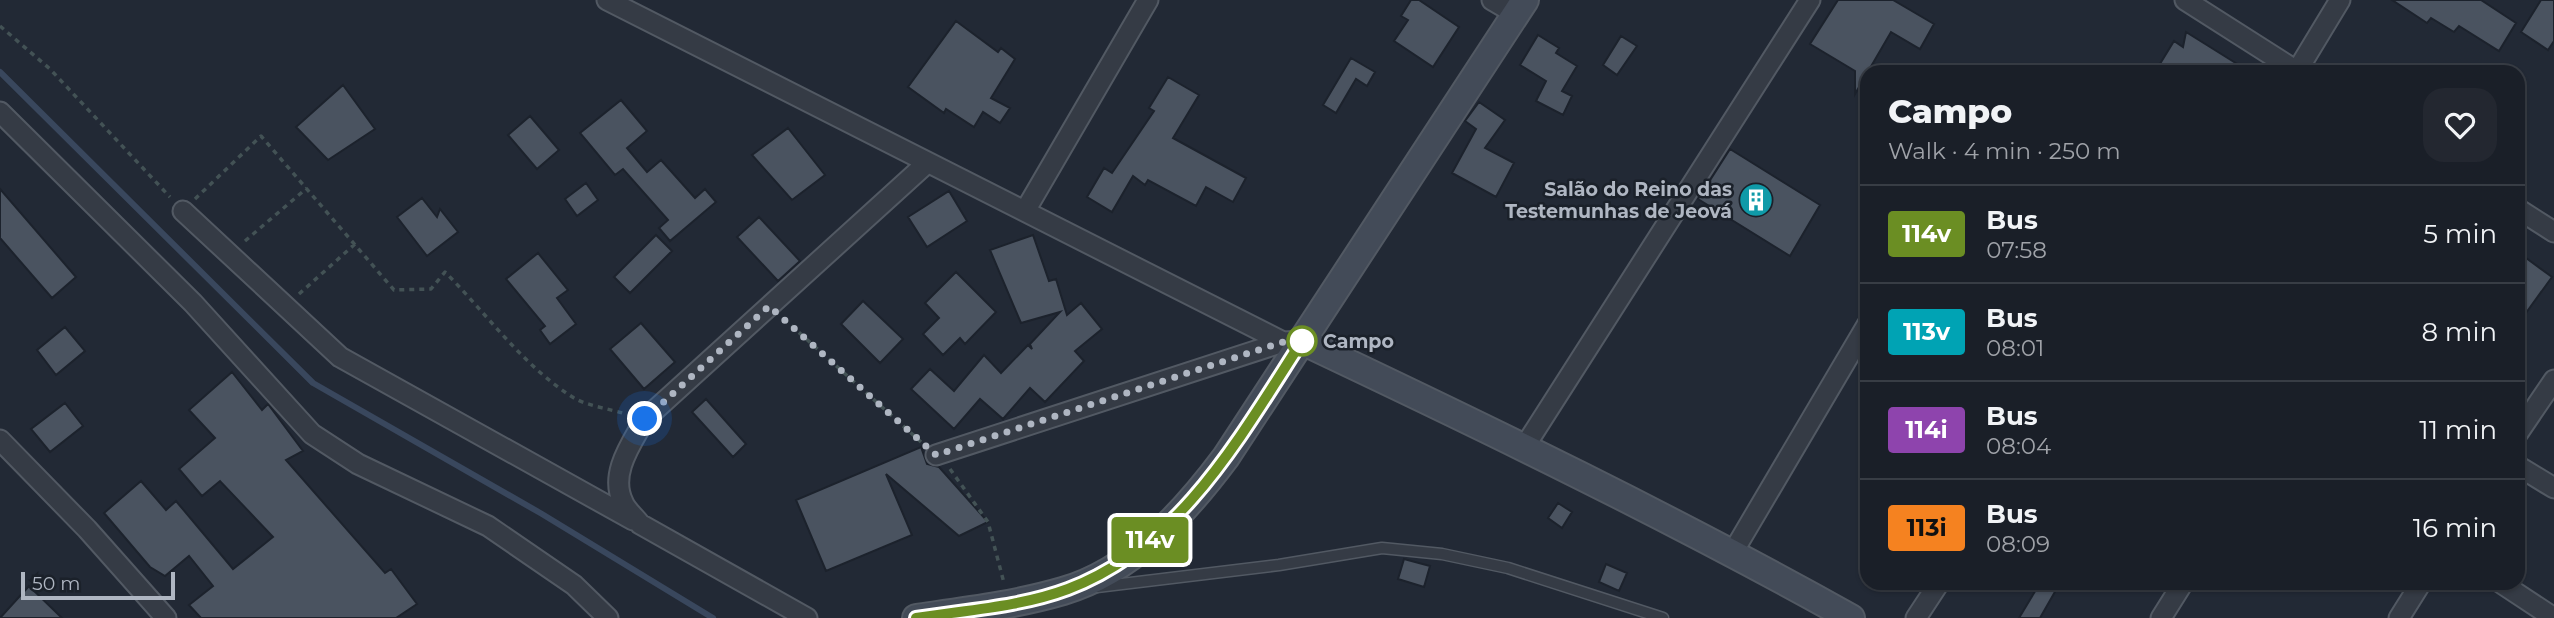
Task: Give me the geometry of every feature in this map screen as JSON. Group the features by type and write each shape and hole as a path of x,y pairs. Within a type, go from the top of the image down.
{"street":[{"path":"607,0 1025,211 1293,341 1525,446 1733,552 1852,618"},
{"path":"1025,211 1149,0"},
{"path":"916,618 1008,604 1062,591 1121,563 1176,518 1226,457 1293,341 1520,7 1492,0"},
{"path":"1525,446 1810,0"},
{"path":"2185,0 2271,65"},
{"path":"2301,65 2340,0"},
{"path":"0,112 193,303 312,434 358,464 488,526 574,585 608,618"},
{"path":"640,524 623,502 620,487 621,463 645,419 927,163"},
{"path":"183,211 340,357 807,618"},
{"path":"2525,213 2554,232"},
{"path":"1733,552 1860,337"},
{"path":"936,455 1293,341"},
{"path":"2525,423 2554,380"},
{"path":"0,440 87,529 166,618"},
{"path":"2525,470 2554,488"},
{"path":"1916,618 1934,590"},
{"path":"2161,618 2179,590"},
{"path":"2399,618 2417,590"},
{"path":"2512,590 2554,618"}],"lane":[{"path":"1062,591 1279,565 1382,548 1442,554 1508,568 1663,618"}],"path":[{"path":"0,26 50,69 183,211 261,136 394,289 430,289 445,272 482,308 523,357 575,399 645,419"},
{"path":"229,254 307,188"},
{"path":"285,306 355,244"},
{"path":"769,306 936,455 962,482 988,522 1008,604"}],"building":[{"path":"1411,0 1419,0 1459,27 1433,67 1394,41 1408,20 1401,16"},
{"path":"1838,0 1893,0 1934,24 1920,49 1891,32 1872,65 1860,65 1860,85 1855,94 1855,71 1810,44"},
{"path":"2392,0 2481,0 2516,23 2499,51 2459,26 2454,32 2431,18 2427,23"},
{"path":"2541,0 2554,0 2554,41 2548,50 2521,32"},
{"path":"956,21 998,52 1001,48 1015,59 991,98 1010,108 1000,123 983,112 974,127 946,109 944,113 908,87"},
{"path":"2186,32 2239,65 2159,65 2174,41 2183,47"},
{"path":"1538,35 1559,48 1556,53 1577,66 1562,91 1572,96 1563,115 1536,101 1546,81 1520,65"},
{"path":"1621,36 1637,46 1617,75 1603,65"},
{"path":"1351,58 1375,72 1367,86 1356,79 1336,113 1323,105"},
{"path":"1168,77 1199,95 1173,138 1246,178 1233,202 1206,187 1196,206 1148,180 1145,185 1133,176 1112,212 1087,197 1104,168 1112,173 1154,111 1149,108"},
{"path":"343,85 375,129 328,160 296,127"},
{"path":"621,100 647,131 627,148 647,172 661,160 695,198 705,189 716,202 670,241 659,228 668,220 623,169 615,175 580,133"},
{"path":"1479,102 1505,120 1485,148 1514,163 1496,197 1452,173 1476,129 1465,121"},
{"path":"530,116 559,150 537,169 508,135"},
{"path":"788,128 825,175 792,200 752,155"},
{"name":"Salão do Reino das Testemunhas de Jeová","path":"1730,149 1820,205 1790,256 1698,199"},
{"path":"586,183 598,200 577,216 565,199"},
{"path":"0,189 76,277 52,298 0,238"},
{"path":"949,191 967,221 927,247 908,217"},
{"path":"422,198 437,217 440,209 458,232 427,256 397,217"},
{"path":"759,217 800,261 778,281 737,237"},
{"path":"656,235 672,251 630,293 614,277"},
{"path":"1033,235 1049,281 1056,279 1067,315 1081,303 1102,329 1075,351 1084,361 1045,402 1030,388 1003,419 980,399 954,429 911,389 930,369 954,391 984,355 1001,373 1028,345 1032,349 1030,344 1060,312 1021,323 990,250"},
{"path":"538,253 568,290 557,298 576,324 550,344 540,330 545,326 506,279"},
{"path":"2525,257 2552,277 2525,314"},
{"path":"956,272 996,312 965,344 960,338 943,355 923,334 939,318 925,303"},
{"path":"863,301 903,339 880,363 841,324"},
{"path":"641,323 675,362 644,389 610,349"},
{"path":"65,327 85,351 56,375 37,350"},
{"path":"232,372 262,410 268,404 303,451 286,460 385,573 391,569 417,604 396,618 201,618 189,605 213,586 189,556 165,576 150,567 104,513 141,481 166,510 176,501 233,569 273,537 220,481 202,496 179,469 215,438 189,410"},
{"path":"706,399 746,444 733,457 692,412"},
{"path":"65,403 83,426 50,452 31,429"},
{"path":"921,447 927,464 939,467 988,522 959,536 886,474 912,535 826,571 796,500"},
{"path":"1558,503 1572,512 1562,528 1548,518"},
{"path":"1404,559 1430,566 1424,587 1398,579"},
{"path":"1606,564 1627,573 1619,591 1599,582"},
{"path":"29,586 62,618 0,618"},
{"path":"2036,590 2056,590 2040,618 2019,618"}],"waterway":[{"path":"0,72 313,383 542,514 713,618"}],"bus line":[{"name":"114v","path":"916,618 1008,604 1065,590 1100,576 1121,563 1176,518 1206,484 1302,341"}],"place":[{"name":"Salão do Reino das Testemunhas de Jeová","path":"1756,200"},
{"name":"Campo","path":"1302,341"}],"route":[{"path":"645,419 769,306 936,455 1283,342 1302,341"}]}
